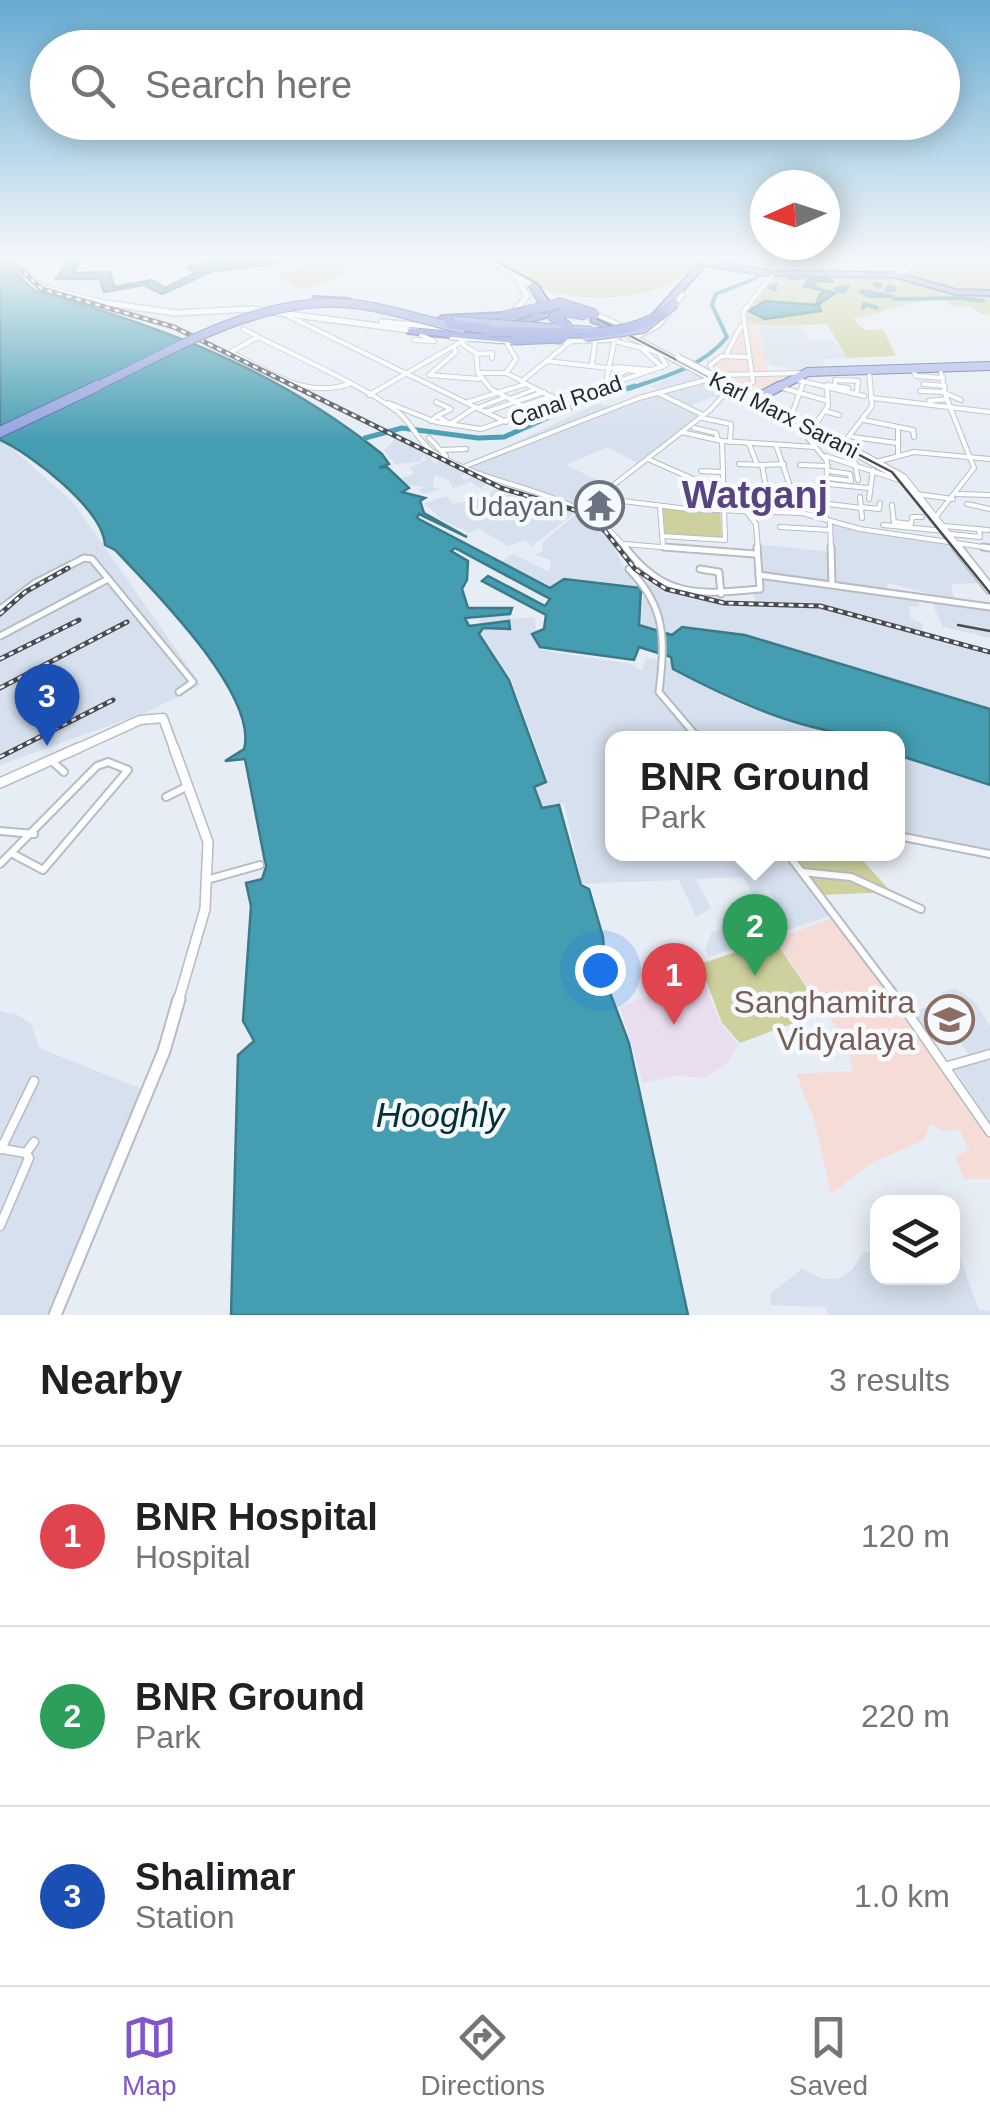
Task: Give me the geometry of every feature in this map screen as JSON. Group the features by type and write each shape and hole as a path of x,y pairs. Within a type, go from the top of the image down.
{"highway":[{"path":"0,431 233,320"},
{"path":"0,431 240,320"},
{"path":"428,320 485,333 578,337 629,329 649,320"},
{"path":"432,320 486,328 528,320"},
{"path":"445,320 578,337"},
{"path":"556,320 578,337"},
{"path":"600,320 623,336"},
{"path":"421,333 488,328 620,332 652,320"},
{"path":"421,333 510,341 643,329 653,320"}],"main road":[{"path":"355,320 400,325 463,341 510,341"},
{"path":"488,328 506,320"},
{"path":"589,320 678,359 840,442"},
{"path":"599,320 623,336"},
{"path":"578,337 623,336 663,320"},
{"path":"400,325 421,333"},
{"name":"Canal Road","path":"578,337 595,342 623,336"},
{"name":"Karl Marx Sarani","path":"678,359 840,442 907,482 989,586"},
{"path":"809,373 840,379 867,369 990,366"},
{"path":"757,402 809,373 990,366"},
{"path":"757,402 801,382 809,373"}],"street":[{"path":"302,320 506,422"},
{"path":"431,421 466,401 523,384 539,372 544,361 578,337 573,320"},
{"path":"584,508 734,390 752,384 743,320"},
{"path":"726,356 737,326 742,326"},
{"path":"243,329 371,397 408,422 428,448 514,488 584,508 624,544 638,564 672,588 721,594 760,589 756,524 748,511"},
{"path":"407,342 421,333"},
{"path":"606,384 623,336"},
{"name":"Canal Road","path":"371,397 431,421 480,428 506,422 667,363 661,354 623,336"},
{"path":"258,337 231,352 312,391 331,393 349,384"},
{"path":"371,397 463,341 476,354 478,376 497,393 534,412"},
{"path":"428,375 506,373 513,369 516,359 510,341"},
{"path":"592,365 595,342"},
{"path":"640,347 662,367"},
{"path":"422,379 451,358 456,352 452,348"},
{"path":"476,354 492,354 492,358"},
{"path":"748,358 726,356 710,364 714,375 809,373"},
{"path":"544,361 654,370"},
{"path":"936,518 973,470 956,411 945,393 940,367"},
{"path":"612,368 647,373"},
{"path":"912,368 916,376 943,378"},
{"path":"853,437 873,398 867,369"},
{"path":"626,372 634,378"},
{"path":"606,384 626,372"},
{"path":"506,373 537,395 542,409"},
{"path":"840,379 870,386"},
{"path":"832,586 827,520 829,475 824,456 791,419 802,395 801,382 834,386 840,379"},
{"path":"840,379 856,393"},
{"path":"466,466 658,394 706,380"},
{"path":"814,385 820,381"},
{"path":"523,384 526,396"},
{"path":"856,393 858,384"},
{"path":"923,384 945,393"},
{"path":"827,386 856,393"},
{"path":"812,430 825,411 827,386"},
{"path":"511,388 519,395"},
{"path":"782,388 828,400"},
{"path":"920,390 958,395 961,400"},
{"path":"928,401 945,393"},
{"path":"658,394 702,416 731,424 730,442"},
{"path":"462,414 519,395 562,402"},
{"path":"523,406 537,395"},
{"path":"486,412 526,396 549,397 554,404"},
{"path":"873,398 956,411 990,412"},
{"path":"436,402 466,417 450,424 438,416"},
{"path":"912,404 912,411 918,412"},
{"path":"825,411 839,415"},
{"path":"864,420 914,431 914,437"},
{"path":"662,536 725,540 720,441 709,428 694,428"},
{"path":"898,428 898,456"},
{"path":"951,428 962,430"},
{"path":"681,432 720,441 815,447"},
{"path":"832,457 840,442 853,437 896,443"},
{"path":"444,449 447,438"},
{"path":"434,439 447,457"},
{"path":"749,444 768,499"},
{"path":"776,445 789,483"},
{"path":"444,449 466,449"},
{"path":"824,456 880,464 918,452 990,459"},
{"path":"648,459 683,471 692,479"},
{"path":"829,475 861,481 856,462"},
{"path":"739,464 784,464"},
{"path":"800,464 868,488"},
{"path":"880,464 888,482 907,482"},
{"path":"869,499 868,488 880,464"},
{"path":"701,472 722,472"},
{"path":"619,481 630,484"},
{"path":"722,491 703,489 700,502 736,510 816,516 882,534 990,548"},
{"path":"688,509 689,493 701,496"},
{"path":"916,494 990,495"},
{"path":"598,498 660,507 722,507"},
{"path":"860,498 862,518"},
{"path":"748,511 756,499 798,500 802,514"},
{"path":"736,500 736,510"},
{"path":"828,504 879,509 880,502"},
{"path":"967,504 990,509"},
{"path":"892,505 897,536"},
{"path":"660,507 663,548"},
{"path":"815,528 816,516"},
{"path":"895,525 911,524 912,517 922,517"},
{"path":"958,517 960,526"},
{"path":"882,534 883,523 980,537 979,529"},
{"path":"947,530 960,526 988,530"},
{"path":"780,527 830,530"},
{"path":"624,544 756,554"},
{"path":"0,608 35,583 84,558 99,564 194,682 179,692"},
{"path":"638,564 630,569 658,599 666,626 659,692 692,731"},
{"path":"700,570 719,572 721,594"},
{"path":"758,575 990,607"},
{"path":"0,636 109,578"},
{"path":"1,785 50,760 158,716 168,724 208,842 210,880 195,953 164,1051 55,1315"},
{"path":"50,760 64,772"},
{"path":"0,864 34,834 97,766 108,762 128,770 43,870 13,854"},
{"path":"166,797 188,786"},
{"path":"0,831 34,834"},
{"path":"905,837 990,854"},
{"path":"793,861 948,1066 990,1132"},
{"path":"210,880 260,865"},
{"path":"802,872 851,877 921,908"},
{"path":"948,1066 990,1054"},
{"path":"26,1153 1,1149 34,1082"},
{"path":"26,1153 34,1142"},
{"path":"0,1226 29,1158 26,1153"}],"shaded area":[{"path":"742,321 760,325 768,374 802,373 755,395 699,367 709,365 707,361 724,351 732,331 742,326"},
{"path":"801,325 810,339 832,339 847,358 822,360 826,368 803,371 766,364 759,327"},
{"path":"690,369 725,389 720,399 713,397 687,407 663,398 700,415 639,464 608,447 566,465 611,487 584,507 514,488 467,465 597,404 622,407 660,392 650,386"},
{"path":"0,438 73,502 201,685 147,712 0,765"},
{"path":"396,439 425,453 435,463 441,460 465,473 461,477 464,480 473,477 487,483 481,489 471,482 453,488 449,480 434,475 433,488 444,489 422,494 419,490 423,487 407,485 401,478 414,474 410,467 427,460 424,455 419,462 395,464 384,450"},
{"path":"497,488 576,512 532,546 525,540 508,546 478,528 470,533 442,520 424,503 447,496 452,504 484,497"},
{"path":"579,512 609,537 623,566 642,580 676,594 722,604 824,608 990,654 990,708 746,634 682,626 672,634 663,632 640,624 644,589 565,578 551,588 501,562 513,554 549,572 551,560 535,555 542,551 543,542"},
{"path":"832,524 951,545 980,583 951,584 954,600 888,583 886,589 835,583"},
{"path":"757,544 829,552 830,584 759,574"},
{"path":"761,578 918,600 920,607 909,606 911,619 922,623 923,632 824,604 756,601 753,593 760,590"},
{"path":"931,601 990,609 990,638 943,627"},
{"path":"479,617 535,617 536,632 532,634 541,650 631,664 642,671 646,658 660,661 657,692 690,731 605,731 605,861 791,861 832,915 709,957 705,950 712,932 780,910 769,890 752,894 743,877 696,879 711,908 696,917 679,880 582,884 564,803 544,807 535,787 548,781 533,739 511,679 481,633 484,629 509,629 509,621 480,624"},
{"path":"664,659 673,663 673,669 739,704 825,731 693,731 660,692"},
{"path":"905,757 990,785 990,853 905,835"},
{"path":"833,918 885,985 825,1012 775,939"},
{"path":"698,965 719,1021 738,1045 725,1065 703,1078 675,1076 643,1083 620,1006 654,994"},
{"path":"888,988 990,1134 990,1179 964,1179 955,1156 969,1151 959,1129 943,1131 930,1124 924,1140 871,1163 831,1194 814,1119 796,1074 853,1071 847,1043 827,1014"},
{"name":"Sanghamitra Vidyalaya","path":"955,988 973,1000 990,1026 990,1052 971,1058 955,1035 942,1033 930,1040 910,1014 942,1000 941,993"},
{"path":"0,1011 16,1014 31,1024 39,1048 142,1089 50,1315 0,1315"},
{"path":"990,1056 990,1123 953,1066"},
{"path":"870,1252 870,1285 960,1285 960,1258 979,1310 990,1311 990,1315 828,1315 825,1307 771,1305 770,1294 802,1269 823,1279 838,1279 853,1269 863,1253"}],"green space":[{"path":"854,320 865,330 883,329 896,356 847,358 827,324 768,326 742,321"},
{"path":"662,508 720,511 722,539 663,535"},
{"path":"795,861 863,861 891,892 821,895"},
{"path":"774,939 823,1012 740,1043 722,1023 700,964"}],"water":[{"name":"Hooghly","path":"0,320 131,320 220,355 302,398 382,454 389,464 379,468 387,467 409,488 402,492 425,498 420,501 424,513 467,537 419,514 417,518 550,588 564,579 641,588 639,625 672,635 682,627 745,635 990,709 990,785 905,757 905,731 830,731 781,718 673,669 671,657 639,647 634,660 540,647 532,634 544,629 546,615 482,581 488,576 545,606 550,599 455,548 451,551 468,561 467,580 462,589 468,608 512,608 510,614 465,618 469,626 509,621 510,629 483,628 479,634 509,680 546,782 534,787 542,808 559,805 581,885 589,889 603,937 606,982 629,1043 688,1315 231,1315 238,1055 254,1041 243,1021 251,906 246,883 262,879 266,867 245,759 225,761 244,749 244,727 235,700 199,644 115,550 105,545 92,515 46,470 0,440"}],"waterway":[{"path":"628,389 682,370 706,356 727,337 719,320"},
{"path":"365,438 402,428 478,438 504,437 576,405 635,386"}],"tram line":[{"path":"600,320 892,472 990,593"},
{"path":"958,625 990,631"}],"railway":[{"path":"151,320 174,327 501,488 578,511 605,531 635,569 666,589 724,603 820,606 990,652"},
{"path":"0,614 25,592 68,568"},
{"path":"0,659 79,620"},
{"path":"0,688 127,622"},
{"path":"0,757 113,700"}],"place":[{"name":"Udayan","path":"599,506"},
{"name":"Shalimar","path":"47,746"},
{"name":"BNR Ground","path":"755,976"},
{"name":"Sanghamitra Vidyalaya","path":"950,1020"},
{"name":"BNR Hospital","path":"674,1025"}],"district":[{"name":"Watganj","path":"755,495"}]}
